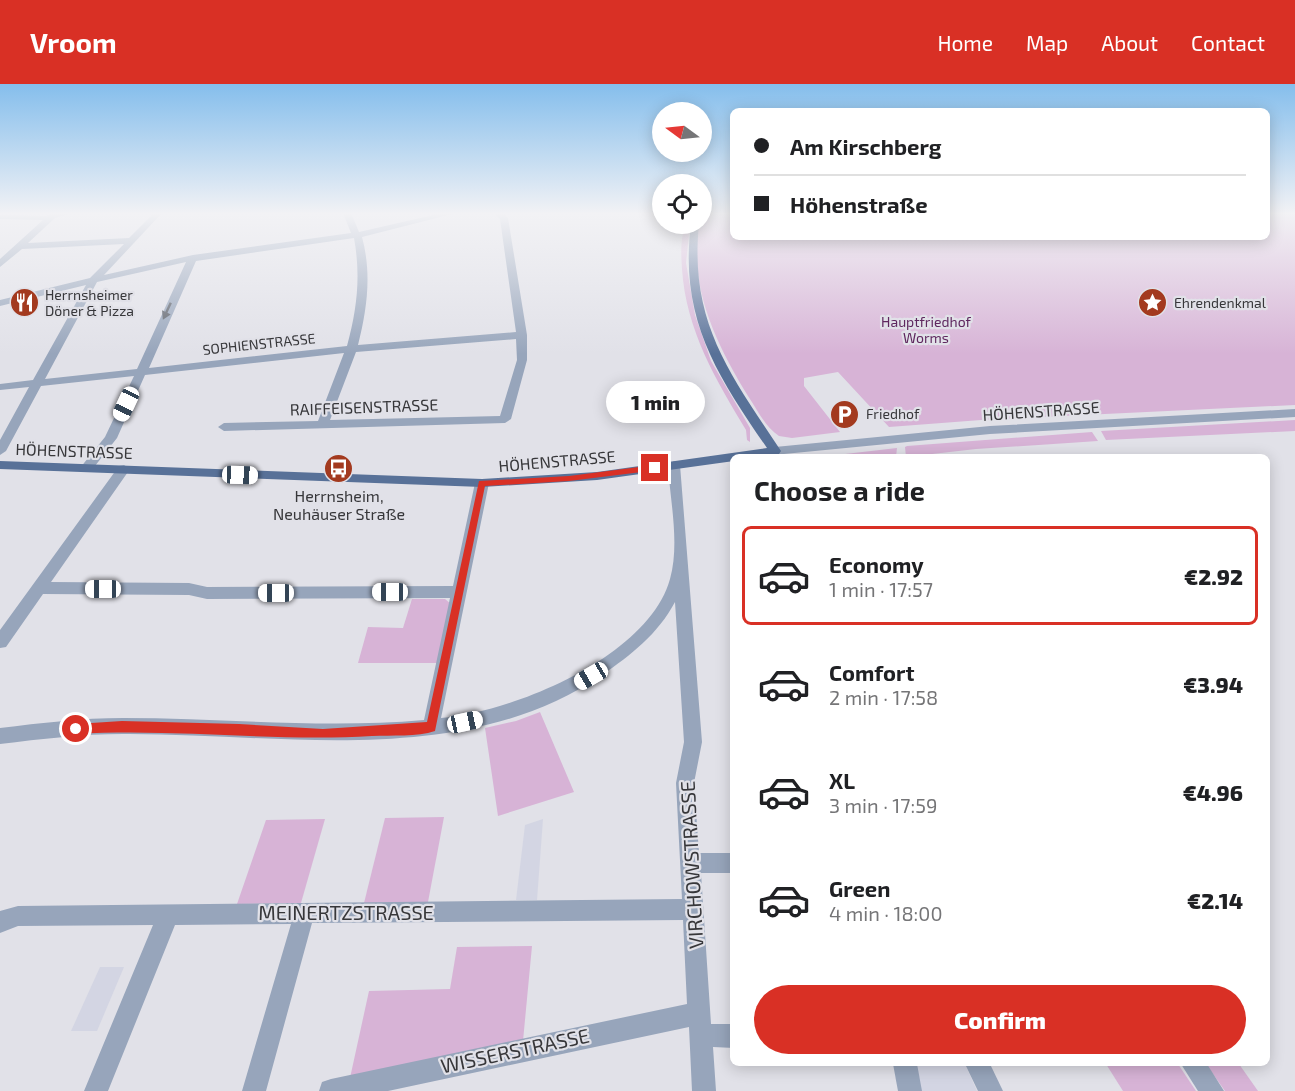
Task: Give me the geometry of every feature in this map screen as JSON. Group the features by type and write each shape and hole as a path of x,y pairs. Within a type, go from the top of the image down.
{"main road":[{"path":"692,260 700,315 726,373 778,454"},
{"name":"HÖHENSTRASSE","path":"0,465 482,483 569,479 730,459"}],"street":[{"path":"0,452 93,281 113,260"},
{"path":"0,303 184,260"},
{"path":"86,468 111,438 192,260"},
{"path":"323,424 353,349 364,260"},
{"path":"510,260 522,335"},
{"name":"SOPHIENSTRASSE","path":"0,387 142,370 522,335"},
{"name":"RAIFFEISENSTRASSE","path":"224,427 505,420 521,367 522,335"},
{"name":"HÖHENSTRASSE","path":"778,454 990,430 1295,413"},
{"name":"VIRCHOWSTRASSE","path":"674,465 693,742 685,783 704,1091"},
{"path":"0,642 124,470"},
{"path":"431,727 482,483"},
{"path":"0,736 122,726 323,734 431,727 517,709 568,689 591,676 638,639 652,624 672,594 681,568"},
{"path":"38,588 189,589 207,593 459,592"},
{"path":"691,863 730,863"},
{"name":"MEINERTZSTRASSE","path":"0,922 18,916 693,909"},
{"path":"254,1091 305,912"},
{"path":"96,1091 168,915"},
{"name":"WISSERSTRASSE","path":"331,1091 700,1024 730,1035"},
{"path":"905,1066 910,1091"},
{"path":"978,1066 991,1091"},
{"path":"1194,1066 1212,1091"}],"shaded area":[{"path":"543,819 537,900 516,900 525,825"},
{"path":"100,967 124,967 97,1031 71,1031"},
{"path":"913,1066 966,1066 977,1091 918,1091"}],"green space":[{"path":"681,260 686,260 695,315 711,361 750,428 750,442 747,440 746,430 704,354 689,313"},
{"name":"Hauptfriedhof Worms","path":"698,260 1295,260 1295,405 981,420 889,427 838,372 804,378 804,386 840,432 792,438 779,436 765,423 725,356 707,314 701,292"},
{"path":"1295,420 1295,431 1106,440 1101,431"},
{"path":"1092,432 1098,441 932,454 906,454 905,447"},
{"path":"897,448 896,454 845,454"},
{"path":"412,599 445,599 451,604 439,663 358,663 368,627 403,628"},
{"path":"540,712 574,792 498,816 485,728 516,721"},
{"path":"444,817 428,902 364,903 385,818"},
{"path":"325,819 301,903 237,904 266,820"},
{"path":"532,946 523,1041 350,1078 369,991 450,989 457,947"},
{"path":"1107,1066 1179,1066 1196,1091 1123,1091"},
{"path":"1207,1066 1240,1066 1258,1091 1225,1091"}],"place":[{"name":"Herrnsheimer Döner & Pizza","path":"24,303"},
{"name":"Ehrendenkmal","path":"1153,303"},
{"name":"Friedhof","path":"845,414"},
{"name":"Herrnsheim, Neuhäuser Straße","path":"339,468"}],"route":[{"path":"76,729 122,726 323,734 431,727 482,483 569,479 655,468"}]}
